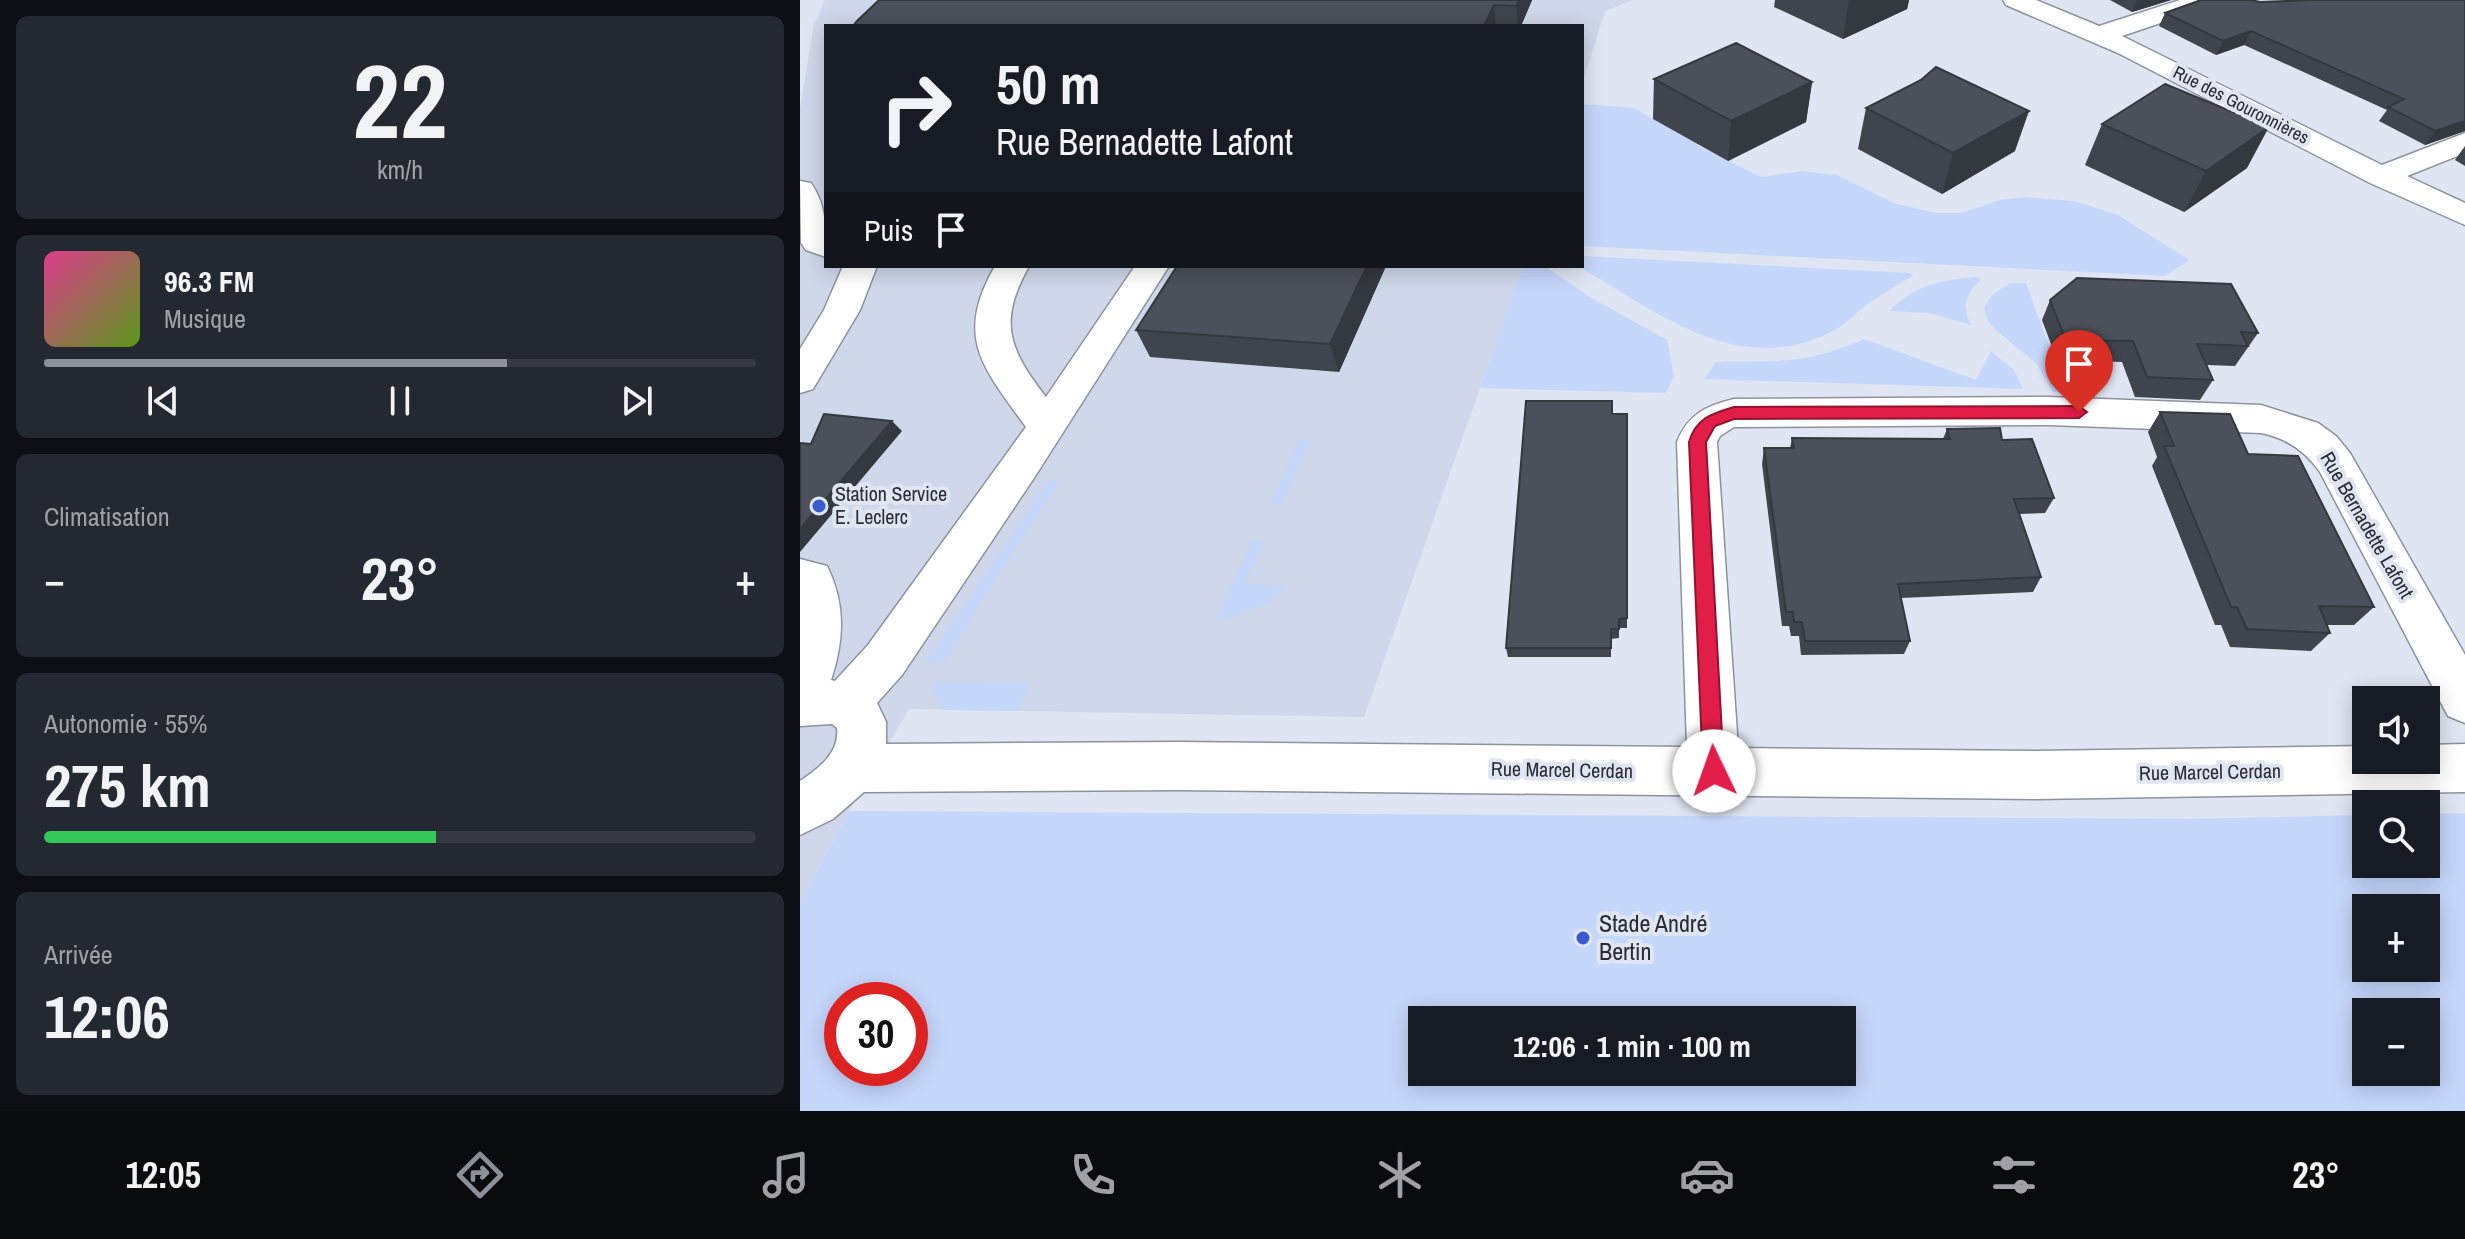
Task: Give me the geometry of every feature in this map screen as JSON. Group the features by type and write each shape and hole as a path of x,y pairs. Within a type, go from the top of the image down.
{"street":[{"name":"Rue des Gouronnières","path":"2015,0 2098,35 2465,215"},
{"path":"2098,35 2205,0"},
{"path":"2225,0 2233,1"},
{"path":"2381,176 2465,142"},
{"path":"800,190 815,253"},
{"path":"800,380 842,310 859,268"},
{"path":"1011,268 991,307 989,332 996,356 1047,427"},
{"path":"815,703 885,660 1047,427 1151,268"},
{"name":"Rue Bernadette Lafont","path":"1714,771 1697,442 1701,430 1709,421 1734,413 2049,411 2261,419 2295,427 2326,449 2336,464 2465,701"},
{"path":"800,577 811,579 821,606 813,665 815,703"},
{"path":"800,810 820,798 851,768 861,748 864,729 858,714 815,703"},
{"name":"Rue Marcel Cerdan","path":"851,768 1179,766 2036,775 2465,768"}],"shaded area":[{"path":"825,0 1633,0 1605,11 1584,78 1584,24 824,24 824,268 1522,268 1364,717 909,709 800,903 800,108 814,25"},
{"path":"1584,104 1634,108 1653,119 1708,138 1697,145 1761,177 1801,171 1837,175 1894,203 1936,213 1960,213 2001,200 2024,197 2074,201 2118,215 2189,260 2165,276 1584,246"},
{"path":"1584,256 1913,275 1833,331 1798,344 1764,348 1732,344 1700,334 1581,268 1584,268"},
{"path":"1522,268 1548,268 1590,297 1667,340 1674,376 1666,393 1480,388"},
{"path":"1978,277 1981,280 1971,290 1967,300 1971,325 1929,313 1890,311 1919,289"},
{"path":"2010,283 2026,283 2066,393 2053,392 2037,364 1988,321 1984,308 1992,295"},
{"path":"1864,339 1976,380 1991,351 2014,370 2023,389 1704,379 1716,362 1808,357"},
{"path":"1300,439 1310,440 1281,504 1271,503"},
{"path":"1049,481 1059,481 945,662 925,663"},
{"path":"1252,541 1264,542 1245,583 1287,587 1264,605 1215,622"},
{"path":"936,681 1030,682 1018,711 944,710 933,691"},
{"name":"Stade André Bertin","path":"849,811 2191,819 2352,815 2352,878 2440,878 2440,814 2465,813 2465,1111 800,1111 800,903"}],"building":[{"path":"879,0 1519,0 1516,6 1494,5 1485,24 855,24"},
{"path":"2201,0 2465,0 2465,121 2435,131 2388,107 2404,99 2251,31 2223,41 2165,13"},
{"path":"1736,43 1812,82 1731,121 1654,79"},
{"path":"1936,67 2029,111 1953,153 1866,108 1921,80"},
{"path":"2165,84 2269,127 2206,171 2102,124"},
{"path":"1176,268 1366,268 1330,344 1136,330"},
{"path":"2077,278 2231,284 2258,333 2241,332 2248,346 2197,344 2213,380 2147,377 2133,341 2066,340 2050,300"},
{"path":"1526,401 1612,401 1612,414 1627,414 1627,618 1619,619 1619,629 1611,629 1611,648 1506,648"},
{"path":"2160,412 2230,414 2248,454 2298,456 2374,607 2319,606 2330,633 2247,629 2237,607 2231,607 2164,446 2174,446"},
{"path":"824,414 892,421 800,529 800,443 811,444"},
{"path":"2000,428 2002,440 2032,439 2054,498 2014,499 2041,577 1898,584 1910,641 1805,641 1802,622 1794,622 1793,612 1786,612 1764,448 1794,448 1792,438 1950,439 1947,429"}],"place":[{"name":"Station Service E. Leclerc","path":"819,506"},
{"name":"Stade André Bertin","path":"1583,938"}],"route":[{"path":"1714,771 1697,442 1701,430 1709,421 1734,413 2079,412"}]}
